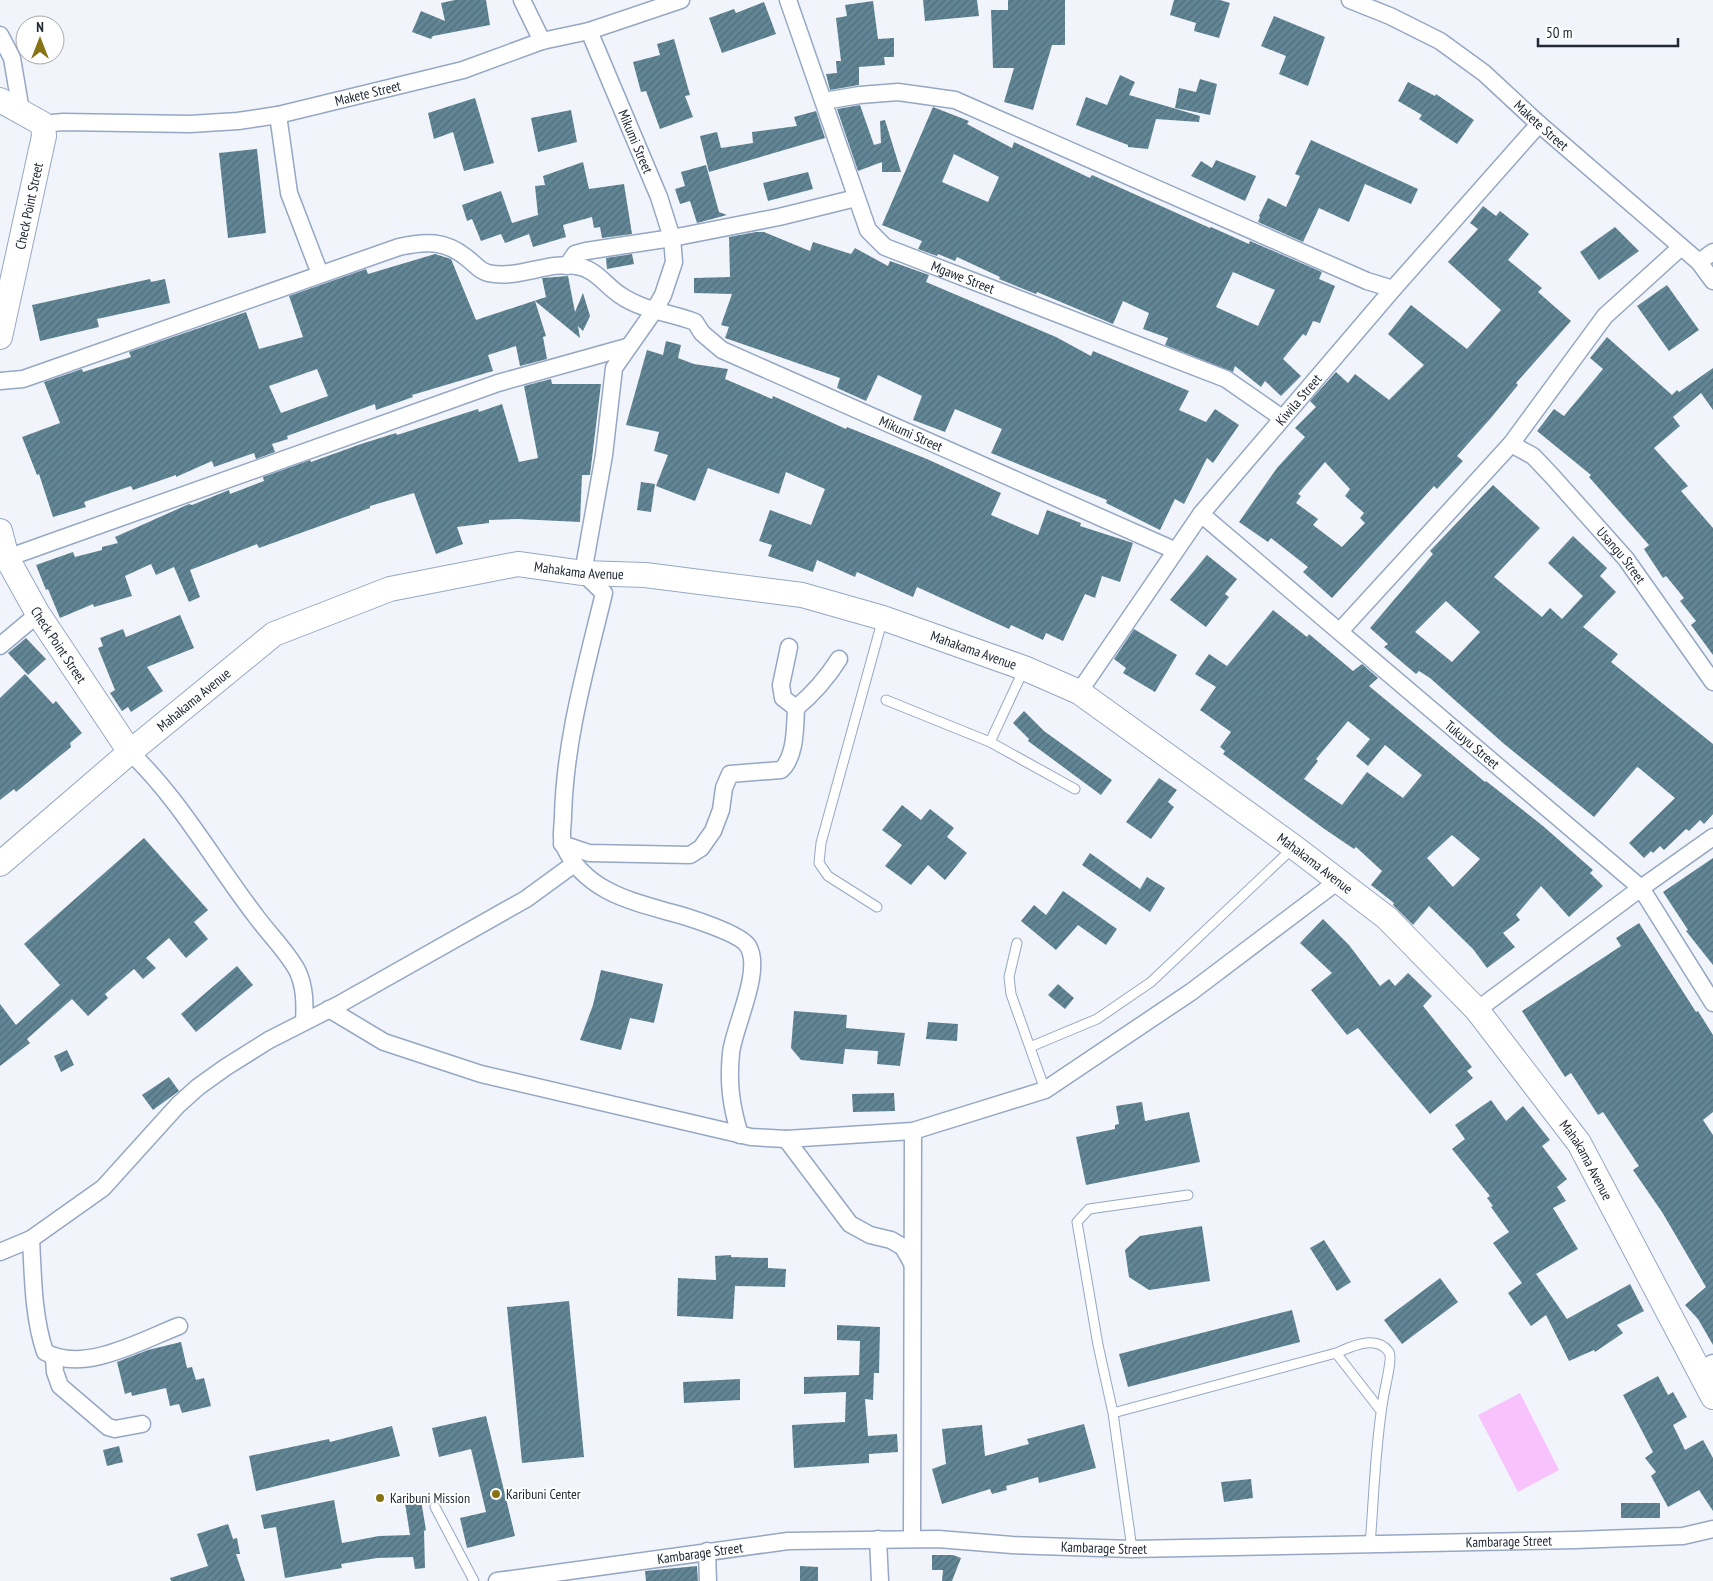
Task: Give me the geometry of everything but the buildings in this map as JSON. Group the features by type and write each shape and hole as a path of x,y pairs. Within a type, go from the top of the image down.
{"street":[{"path":"522,0 542,40"},
{"name":"Makete Street","path":"43,124 64,122 190,124 278,116 463,70 542,40 589,31 681,0"},
{"name":"Mgawe Street","path":"788,0 868,230 885,247 1226,379 1282,418"},
{"name":"Makete Street","path":"1350,0 1390,16 1440,42 1484,73 1539,124 1698,262 1713,281"},
{"name":"Mikumi Street","path":"584,573 604,455 614,368 654,311 672,272 674,262 672,238 659,197 589,31"},
{"path":"0,35 12,58 21,111"},
{"path":"824,102 860,95 898,92 955,100 1367,281 1393,289"},
{"path":"0,100 43,124"},
{"path":"278,116 290,193 320,274"},
{"name":"Check Point Street","path":"2,323 44,136 43,124"},
{"name":"Kiwila Street","path":"1079,692 1200,514 1393,289 1539,124"},
{"path":"567,266 575,254 586,251 672,238 778,217 856,198"},
{"path":"0,381 23,379 399,247 431,242 449,246 482,271 488,273 518,273 577,266 590,271 618,294 637,306 654,311"},
{"path":"1340,631 1512,444 1605,316 1680,248"},
{"path":"1698,262 1713,252"},
{"name":"Mikumi Street","path":"654,311 695,322 702,333 722,350 1174,550"},
{"path":"7,558 498,383 627,347"},
{"name":"Usangu Street","path":"1512,444 1539,463 1626,559 1713,682"},
{"name":"Tukuyu Street","path":"1200,514 1641,888 1713,1003"},
{"name":"Check Point Street","path":"0,531 7,558 38,614 130,752"},
{"name":"Mahakama Avenue","path":"0,864 130,752 274,634 390,589 518,564 584,573 645,575 802,594 883,618 1024,668 1079,692 1294,847 1387,918 1478,1010 1579,1144 1706,1366 1713,1397"},
{"path":"584,573 604,593 569,738 562,844 574,864 585,877 613,895 678,914 730,933 748,946 751,960 751,982 731,1052 729,1096 740,1135"},
{"path":"0,646 38,614"},
{"path":"789,647 781,685 784,698 796,708"},
{"path":"562,844 589,853 645,853 676,857 697,852 713,831 721,810 724,788 730,774 778,771 784,768 788,762 794,732 796,708 829,675 839,659"},
{"path":"130,752 153,774 187,816 254,915 297,970 303,988 304,1022"},
{"path":"1478,1010 1641,888 1713,837"},
{"path":"0,1252 31,1239 103,1188 172,1112 198,1087 269,1040 329,1009 526,899 574,864"},
{"path":"329,1009 384,1042 481,1074 740,1135 786,1140 913,1131 1045,1090 1191,992 1338,880"},
{"path":"912,1538 913,1131"},
{"path":"786,1140 850,1224 870,1235 891,1240 903,1247 912,1264"},
{"path":"31,1239 34,1292 41,1341 45,1352 54,1358 76,1360 99,1357 179,1326"},
{"path":"54,1358 55,1372 60,1386 108,1427 115,1430 142,1424"},
{"name":"Kambarage Street","path":"497,1581 788,1541 912,1538 1012,1545 1132,1548 1683,1536 1713,1529"},
{"path":"878,1539 880,1581"},
{"path":"706,1551 708,1581"}],"lane":[{"path":"878,907 828,876 819,863 821,843 883,618"},
{"path":"990,742 1024,668"},
{"path":"886,700 990,742 1075,789"},
{"path":"1030,1046 1097,1018 1138,991 1294,847"},
{"path":"1017,943 1008,978 1011,994 1045,1090"},
{"path":"1132,1548 1113,1413 1098,1345 1078,1222 1089,1209 1188,1195"},
{"path":"1113,1413 1336,1353 1363,1342 1377,1344 1389,1352 1390,1360 1381,1411 1370,1544"},
{"path":"1336,1353 1381,1411"},
{"path":"435,1507 474,1581"}],"shaded area":[{"path":"1520,1393 1559,1470 1518,1492 1478,1415"}],"place":[{"name":"Karibuni Center","path":"496,1494"},
{"name":"Karibuni Mission","path":"380,1498"}]}
